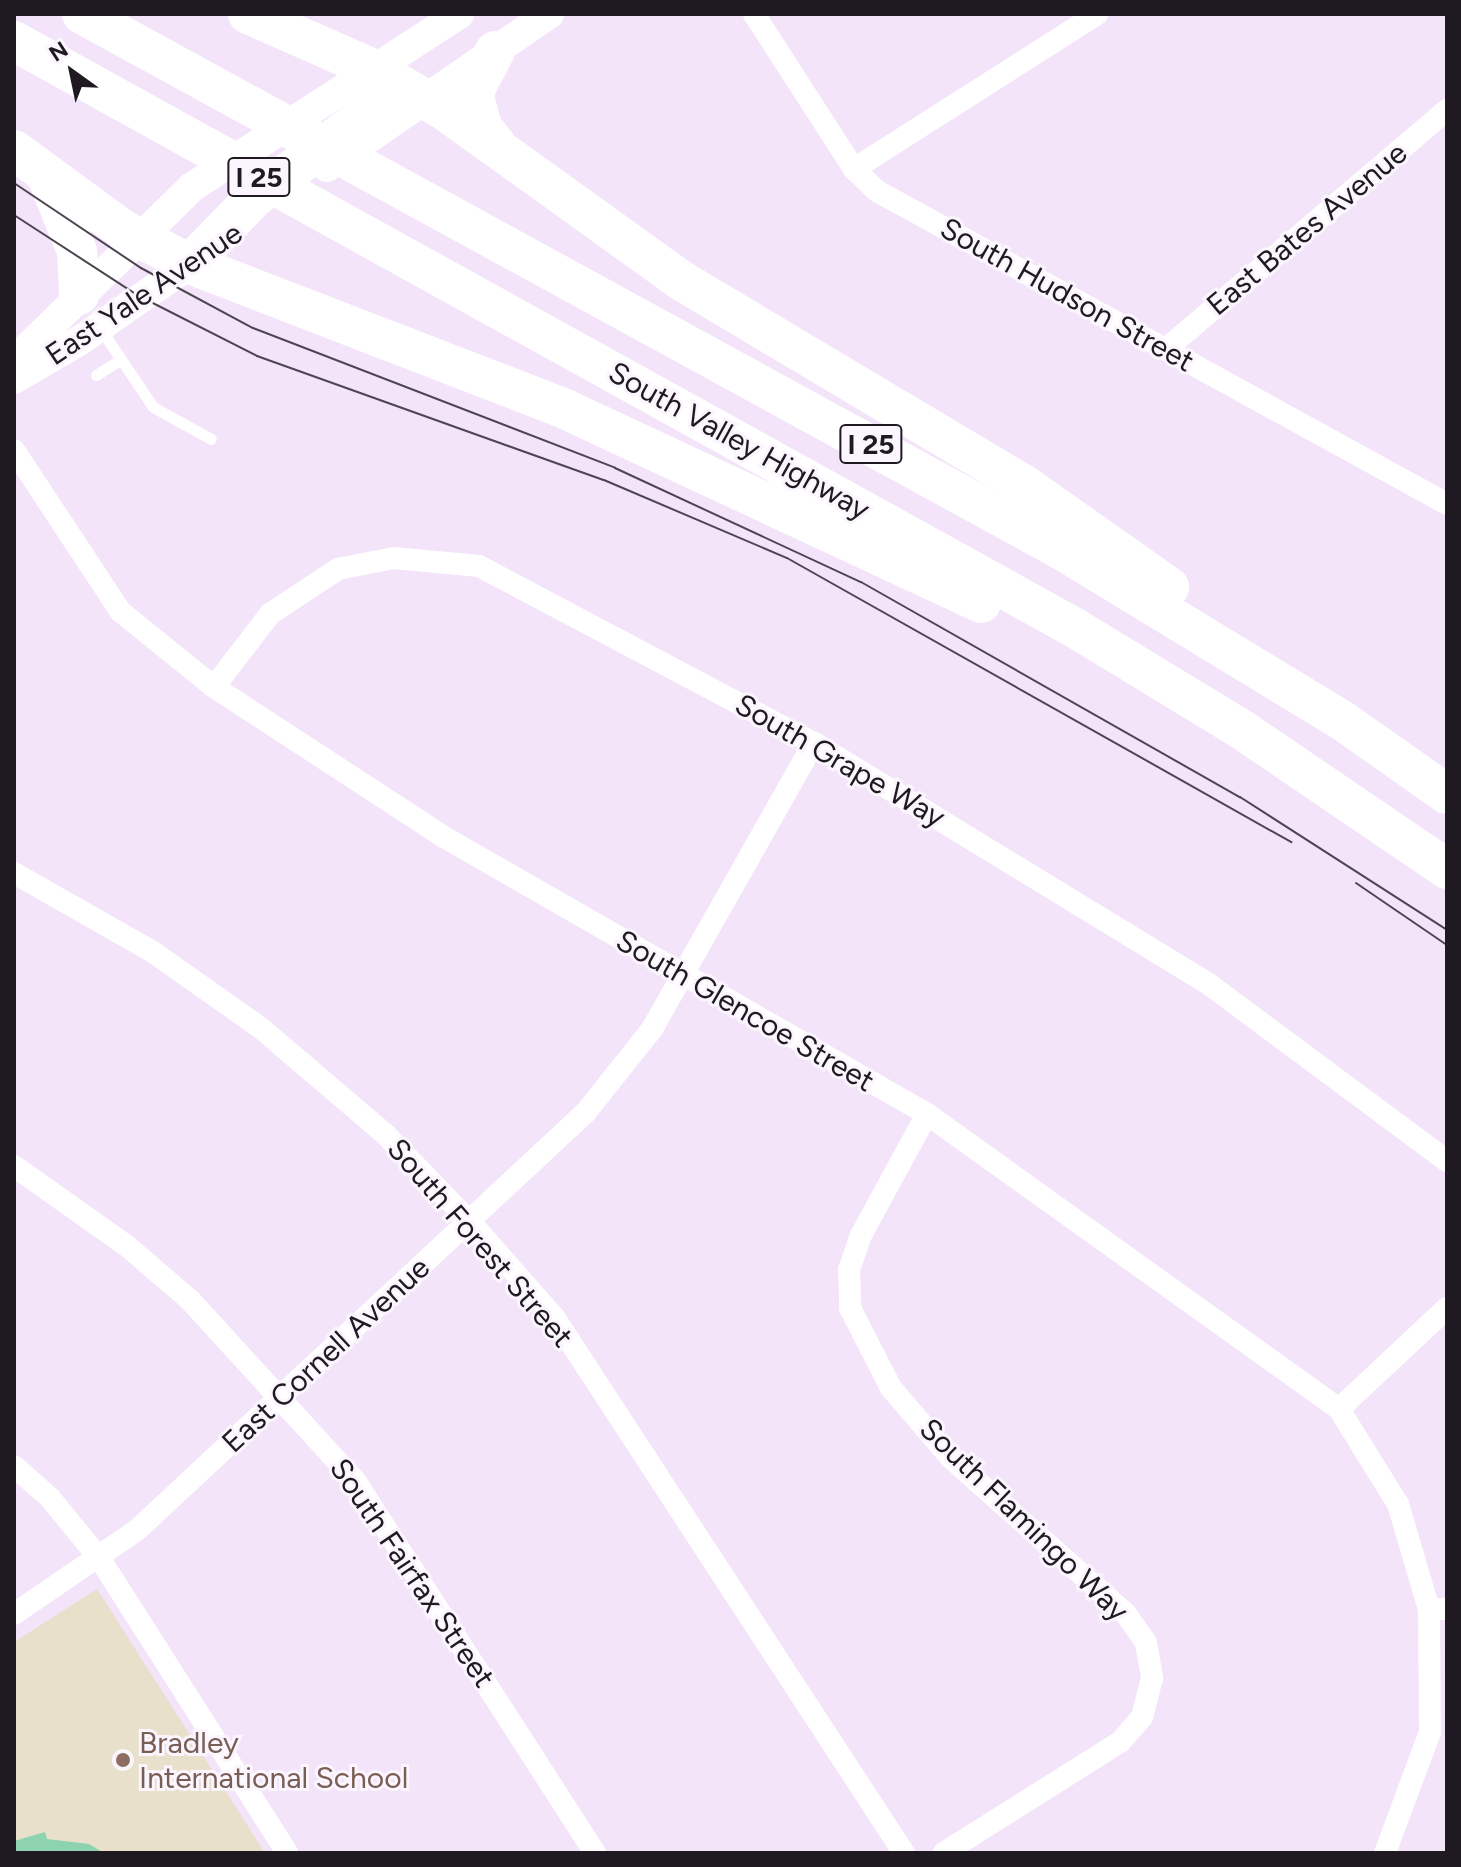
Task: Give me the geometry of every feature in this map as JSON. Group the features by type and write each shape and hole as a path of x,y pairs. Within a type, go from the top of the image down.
{"highway":[{"name":"South Valley Highway","path":"82,14 389,185 915,467 1179,618 1343,721 1447,794"},
{"path":"248,14 371,68 424,99 682,281 1069,515 1343,721"},
{"name":"South Valley Highway","path":"14,41 881,518 1241,729 1447,869"},
{"path":"495,51 473,93 475,109 482,127 513,164"},
{"path":"190,264 254,198 367,114 376,95 371,68"},
{"path":"14,150 136,237 190,264 446,361 652,447 1241,729"},
{"path":"46,174 77,251 89,312"}],"main road":[{"name":"East Yale Avenue","path":"89,312 136,237 207,176 459,14"},
{"name":"East Yale Avenue","path":"16,359 89,312 190,264 549,14"}],"street":[{"name":"South Hudson Street","path":"754,14 854,169 892,201 1447,504"},
{"path":"854,169 1097,14"},
{"name":"East Bates Avenue","path":"1166,349 1447,110"},
{"name":"South Glencoe Street","path":"14,450 121,612 214,687 444,837 927,1114 1339,1409 1398,1504 1438,1609 1430,1732 1385,1853"},
{"name":"South Grape Way","path":"214,687 270,614 313,582 359,563 435,558 479,566 814,743 1210,985 1447,1161"},
{"name":"East Cornell Avenue","path":"14,1614 100,1559 471,1223 614,1080 685,977 814,743"},
{"name":"South Forest Street","path":"14,873 153,952 262,1029 385,1134 471,1223 554,1317 904,1853"},
{"name":"South Flamingo Way","path":"927,1114 861,1235 849,1270 850,1308 891,1388 951,1458 1126,1614 1146,1643 1152,1678 1142,1717 1120,1742 944,1853"},
{"name":"South Fairfax Street","path":"14,1166 127,1246 190,1300 281,1396 356,1482 595,1853"},
{"path":"1339,1409 1447,1308"},
{"path":"14,1466 50,1498 100,1559 287,1853"}],"lane":[{"path":"89,312 160,414 211,439"},
{"path":"96,375 120,360"}],"shaded area":[{"path":"97,1589 265,1853 14,1853 14,1642"}],"green space":[{"path":"45,1832 47,1839 89,1844 104,1853 14,1853 14,1841"}],"tram line":[{"path":"14,183 141,268 253,328 615,468 861,582 1240,797 1447,930"},
{"path":"14,215 137,295 257,356 604,480 787,558 1291,842"},
{"path":"1356,883 1447,945"}],"place":[{"name":"Bradley International School","path":"123,1760"}]}
